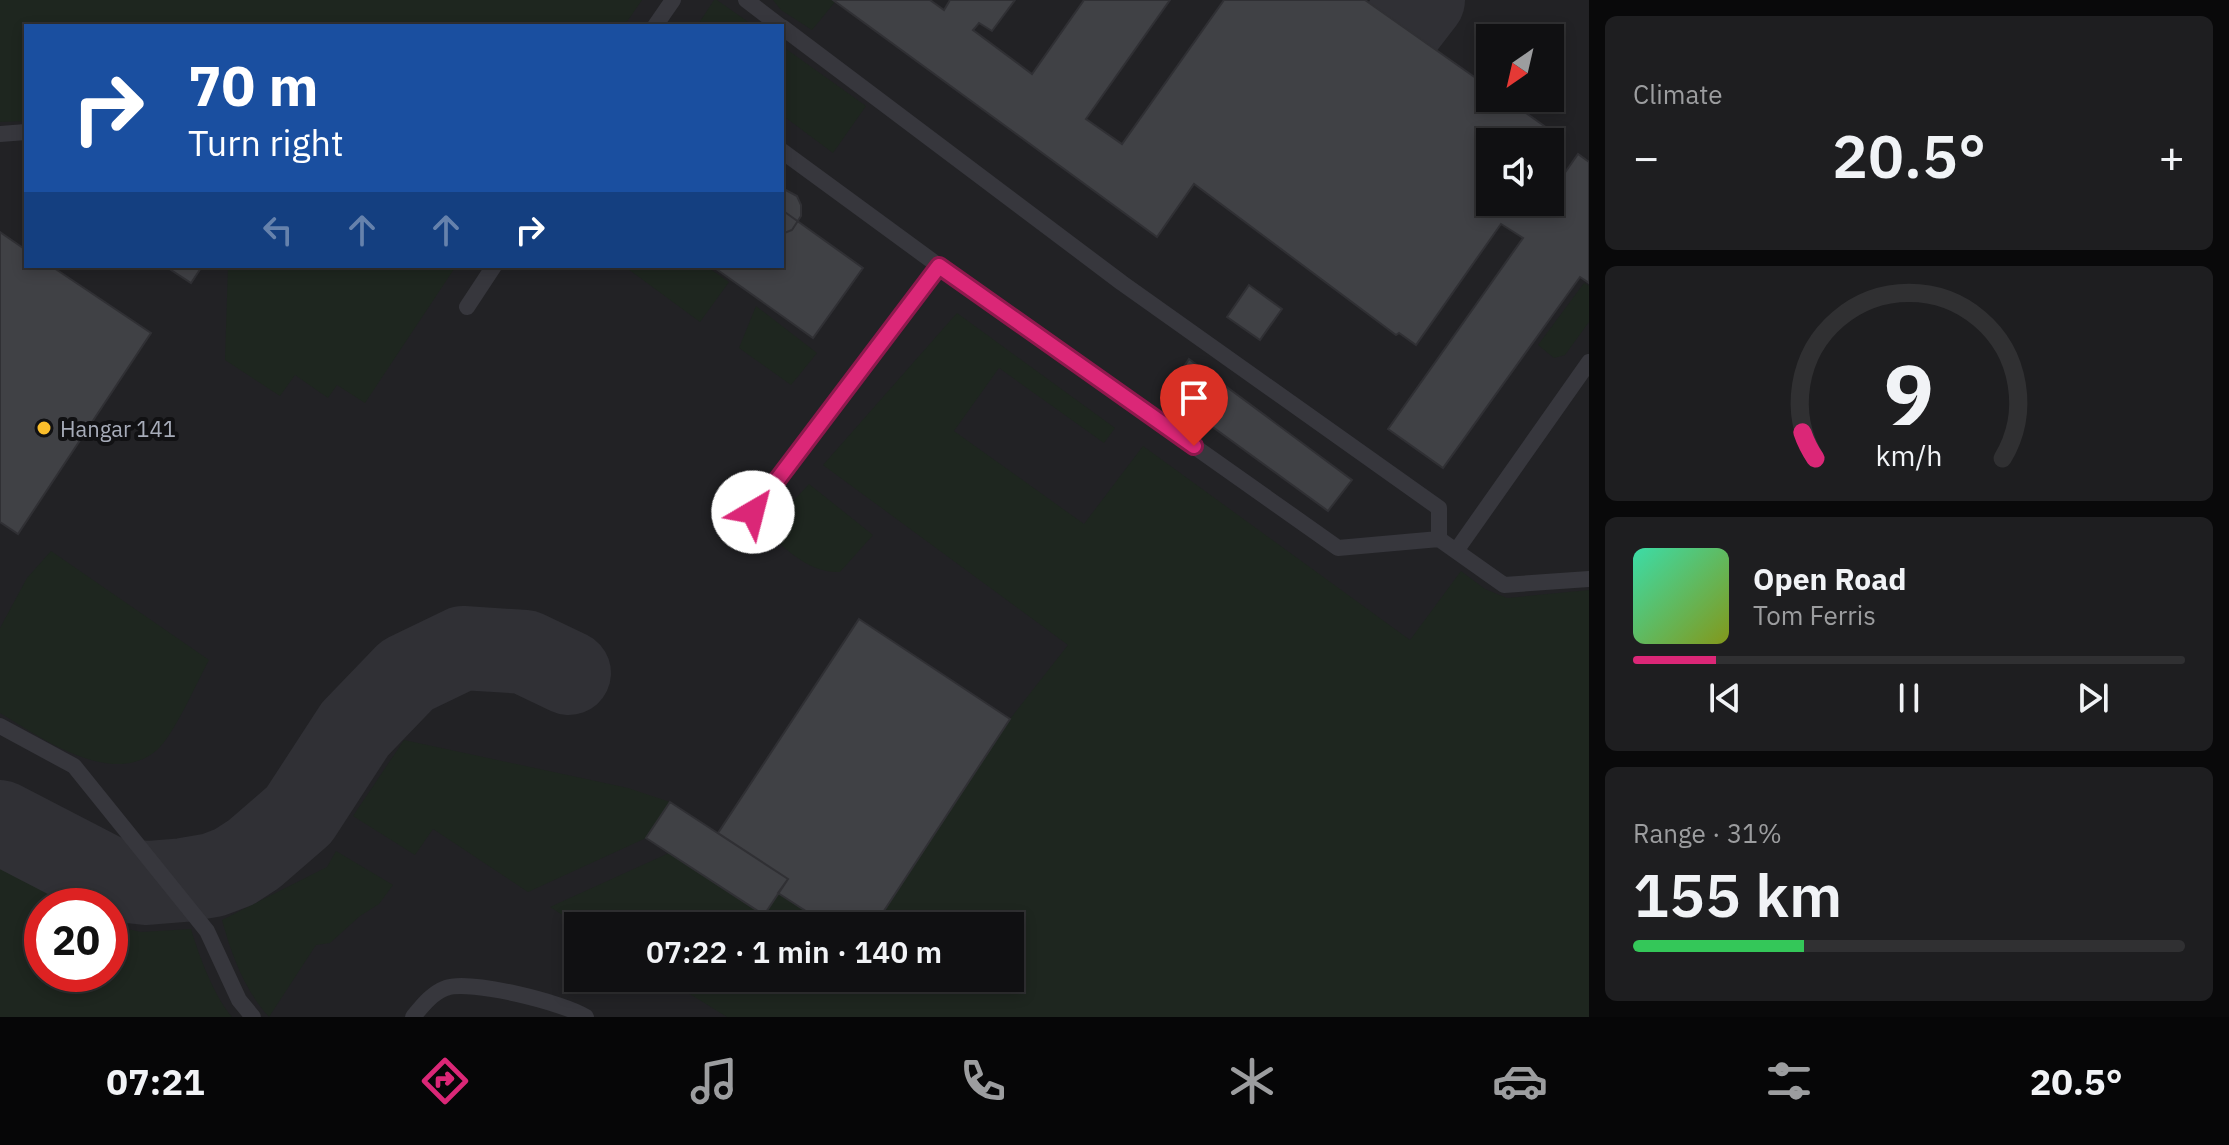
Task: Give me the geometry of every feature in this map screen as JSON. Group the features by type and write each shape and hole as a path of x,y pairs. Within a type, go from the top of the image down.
{"lane":[{"path":"656,24 673,0"},
{"path":"746,0 777,24"},
{"path":"784,29 1122,283 1439,508 1439,539"},
{"path":"0,134 24,132"},
{"path":"784,152 1338,548 1439,539 1504,585 1589,579"},
{"path":"753,512 939,266"},
{"path":"467,307 493,268"},
{"path":"1456,551 1589,362"},
{"path":"0,726 74,766 207,931 239,1000 253,1017"},
{"path":"413,1017 425,1002 446,988 471,986 529,997 586,1017"}],"shaded area":[{"path":"0,0 1589,0 1589,1017 0,1017"},
{"path":"0,0 642,0 625,24 24,24 24,121 0,122"},
{"path":"717,0 751,24 698,24"},
{"path":"773,0 835,2 812,30 781,10"},
{"path":"784,47 866,106 833,153 784,116"},
{"path":"228,268 455,268 365,403 337,385 328,398 295,375 280,396 225,360"},
{"path":"627,268 709,268 729,282 700,322"},
{"path":"1584,283 1589,286 1589,322 1565,355 1554,358 1538,345"},
{"path":"756,306 817,353 791,385 739,348"},
{"path":"957,313 1115,428 1104,443 999,368 954,431 1084,524 1143,446 1410,640 1461,571 1485,589 1507,598 1589,590 1589,1017 727,1017 687,992 1024,992 1024,912 883,912 1010,719 1068,645 823,465"},
{"path":"809,484 873,535 840,572 810,565 770,535 776,520"},
{"path":"51,551 209,660 171,733 157,750 139,761 119,764 98,762 77,755 55,746 0,713 0,628 27,578"},
{"path":"404,740 628,788 670,802 646,838 528,892 433,829 415,855 353,816"},
{"path":"336,851 393,885 379,904 360,916 330,943 316,945 269,1017 240,972 222,920 327,867"},
{"path":"669,853 759,912 564,912 564,916 550,907"},
{"path":"0,865 43,888 24,888 24,992 128,992 128,929 141,932 191,929 213,987 232,1017 0,1017"},
{"path":"778,893 807,912 766,912"}],"building":[{"path":"833,0 930,0 944,10 950,0 1015,0 992,31 979,23 973,30 1032,74 1084,0 1170,0 1086,119 1122,144 1224,0 1365,0 1476,78 1476,112 1525,112 1547,128 1476,128 1476,216 1564,216 1564,174 1578,154 1589,162 1589,283 1580,277 1443,468 1388,429 1523,238 1501,224 1416,345 1399,333 1396,335 1194,184 1157,237"},
{"path":"784,189 797,196 801,205 801,216 792,230 784,233"},
{"path":"784,211 863,268 813,338 715,268 784,268"},
{"name":"Hangar 141","path":"0,232 24,249 24,268 54,268 151,333 18,534 0,522"},
{"path":"168,268 201,268 191,283"},
{"path":"1249,285 1282,309 1260,340 1227,317"},
{"path":"1189,359 1352,480 1328,511 1166,393"},
{"path":"859,619 1010,719 883,912 807,912 778,893 788,879 718,833"},
{"path":"670,802 788,879 766,912 759,912 646,838"}],"taxiway":[{"path":"1403,26 1423,0"},
{"path":"0,822 110,879 147,883 213,875 234,867 254,854 299,815 355,729 407,675 463,648 525,652 569,673"}],"place":[{"name":"Hangar 141","path":"44,428"}],"route":[{"path":"753,512 939,266 1194,446"}]}
